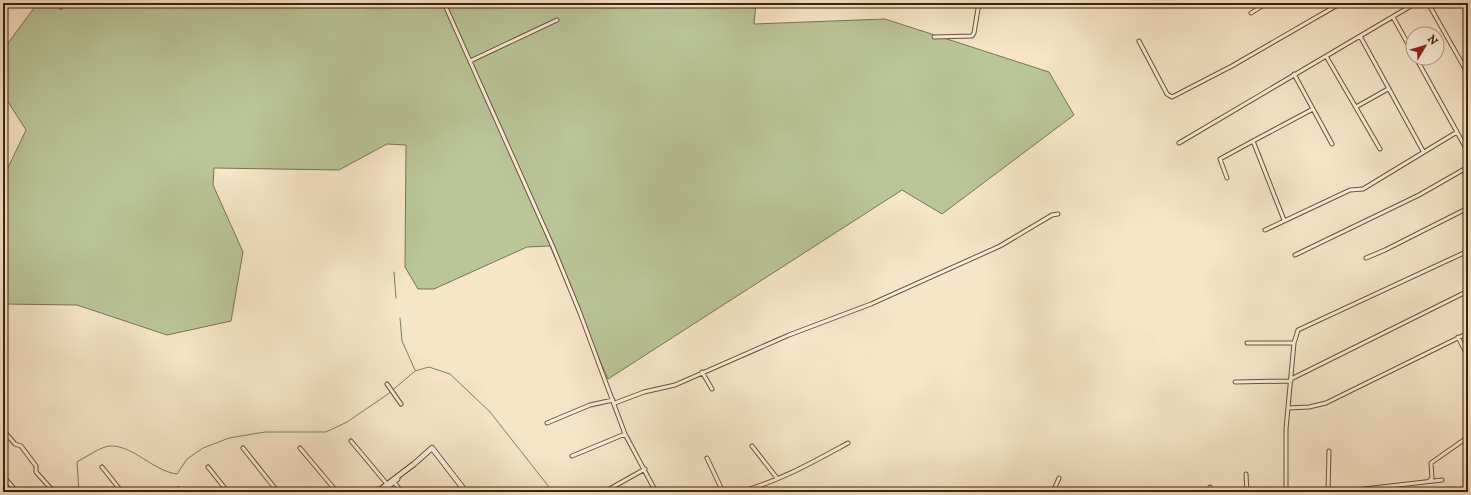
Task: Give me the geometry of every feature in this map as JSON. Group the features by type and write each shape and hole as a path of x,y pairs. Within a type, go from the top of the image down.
{"main road":[{"path":"377,492 414,464 432,448 466,492"}],"street":[{"path":"60,7 65,3"},
{"path":"444,3 556,255 614,401 625,434 656,492"},
{"path":"934,37 972,36 974,33 979,3"},
{"path":"1251,13 1267,3"},
{"path":"1139,42 1167,94 1172,97 1237,63 1341,3"},
{"path":"1403,3 1406,9"},
{"path":"1179,143 1416,3"},
{"path":"1428,3 1468,74"},
{"path":"1393,17 1405,39"},
{"path":"470,61 557,20"},
{"path":"1360,36 1423,152"},
{"path":"1326,56 1380,149"},
{"path":"1420,66 1468,152"},
{"path":"1294,74 1332,144"},
{"path":"1356,107 1388,89"},
{"path":"1227,178 1220,159 1313,109"},
{"path":"1265,230 1350,190 1363,189 1457,132"},
{"path":"1253,140 1284,220"},
{"path":"1295,255 1419,195 1468,167"},
{"path":"1366,258 1468,208"},
{"path":"546,423 590,404 614,401 675,385 702,372 871,304 1000,246 1052,215 1058,214"},
{"path":"1286,492 1286,429 1294,343 1298,330 1468,250"},
{"path":"1234,382 1291,380 1468,291"},
{"path":"1288,408 1309,407 1326,403 1468,333"},
{"path":"1458,338 1468,357"},
{"path":"1248,343 1294,343"},
{"path":"702,372 712,389"},
{"path":"387,384 401,404"},
{"path":"3,430 15,444 21,446 36,466 36,472 54,492"},
{"path":"572,456 625,434"},
{"path":"1429,481 1432,478 1431,463 1468,437"},
{"path":"351,441 387,484"},
{"path":"739,492 758,487 848,443"},
{"path":"752,446 777,478"},
{"path":"243,448 278,492"},
{"path":"300,448 337,492"},
{"path":"1328,492 1329,451"},
{"path":"707,458 723,492"},
{"path":"382,492 414,464"},
{"path":"102,467 122,492"},
{"path":"208,467 228,492"},
{"path":"604,492 645,469"},
{"path":"1246,474 1247,492"},
{"path":"3,476 17,492"},
{"path":"1053,492 1059,478"},
{"path":"1338,492 1442,480"},
{"path":"394,482 402,492"},
{"path":"1210,487 1210,492"}],"green space":[{"path":"46,3 105,3 119,6 120,3 756,3 754,24 885,19 1049,72 1074,115 942,214 902,190 608,379 550,246 527,247 434,289 418,289 405,267 406,145 387,144 339,170 214,168 213,185 243,252 231,321 167,335 77,305 3,304 3,178 26,130 3,94 3,50 34,8"}],"waterway":[{"path":"394,272 396,298"},
{"path":"400,318 402,341 415,370"},
{"path":"79,492 77,462 102,448 110,446 127,450 168,472 177,474 187,459 203,448 229,438 265,432 326,432 347,422 388,394 415,371 429,367 450,374 490,412 553,492"}]}
